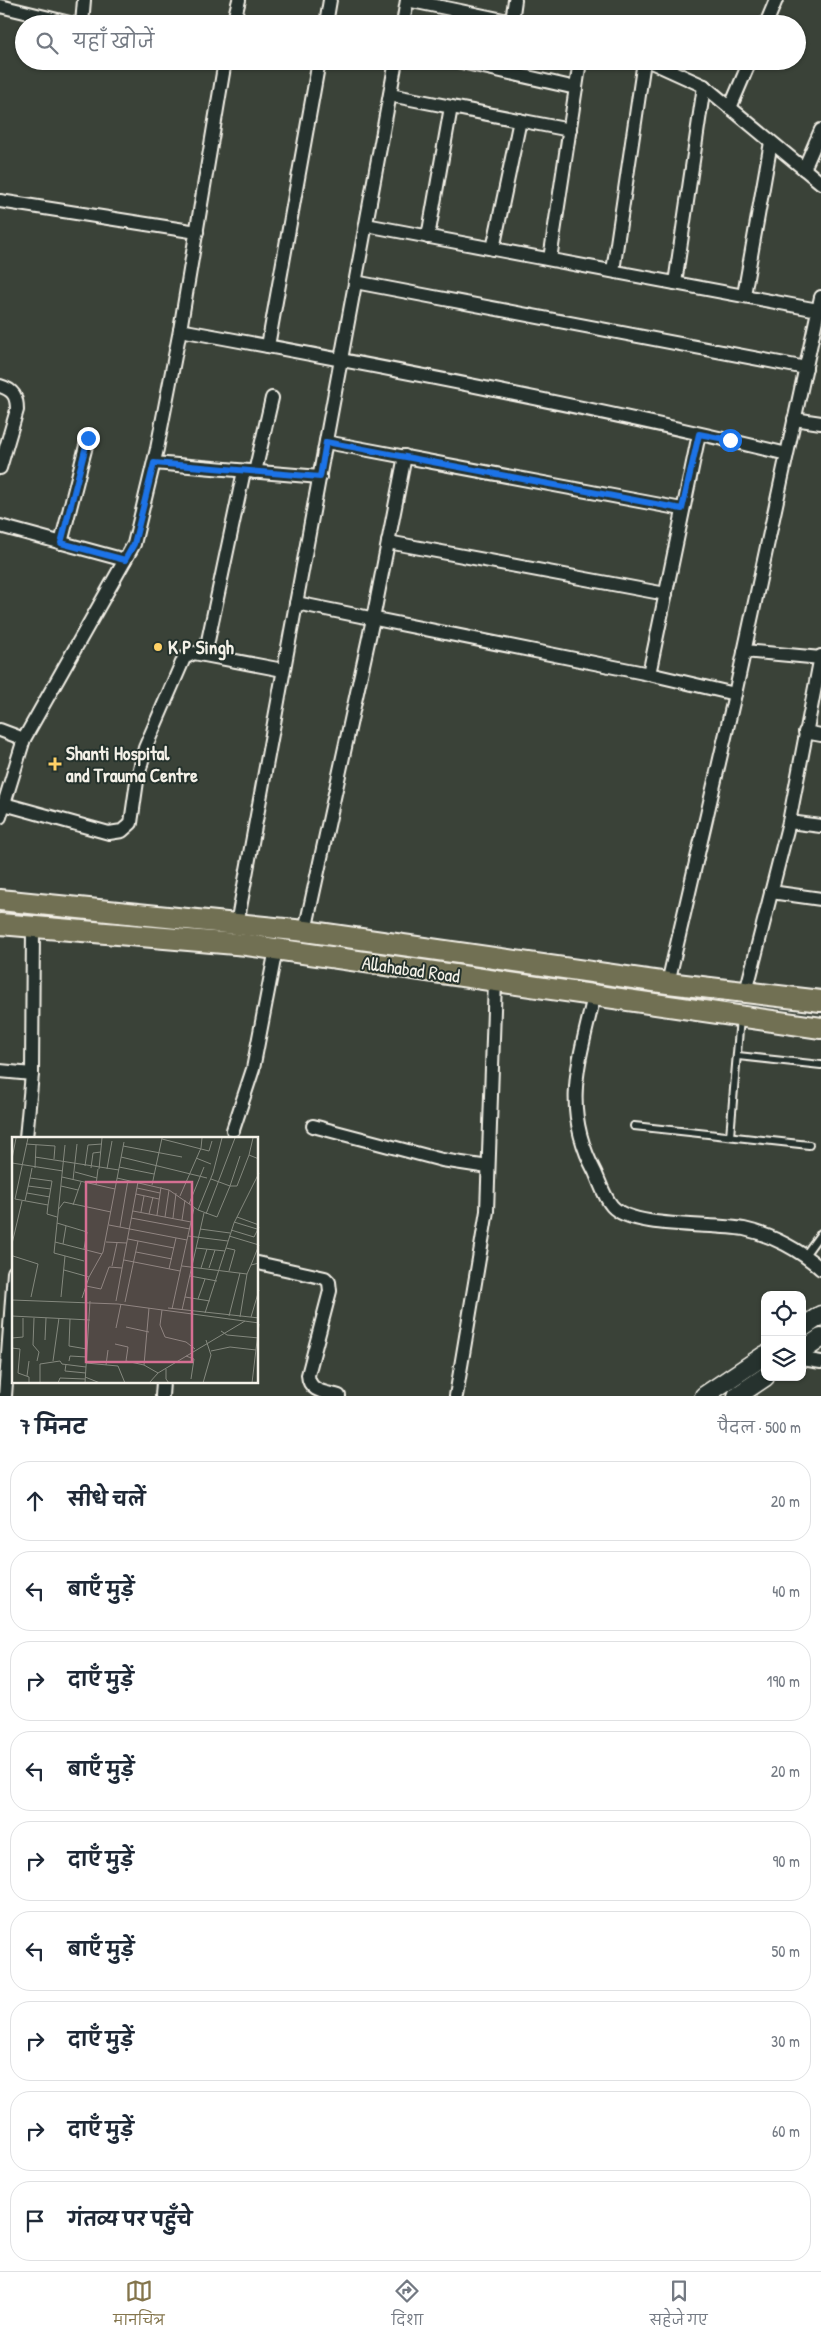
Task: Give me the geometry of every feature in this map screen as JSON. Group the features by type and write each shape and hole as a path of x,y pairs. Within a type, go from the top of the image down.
{"main road":[{"path":"0,900 305,930 668,983 821,1000"},
{"name":"Allahabad Road","path":"0,924 247,945 740,1018 821,1028"},
{"path":"806,1325 821,1315"},
{"path":"806,1348 821,1338"},
{"path":"704,1396 761,1358"},
{"path":"737,1396 761,1380"}],"street":[{"path":"83,15 84,0"},
{"path":"235,15 238,0"},
{"path":"328,15 330,0"},
{"path":"404,15 407,0 479,15"},
{"path":"515,0 516,15"},
{"path":"770,15 776,0"},
{"path":"0,6 37,15"},
{"path":"0,817 24,739 134,544 154,463 180,330 223,70"},
{"path":"268,346 317,70"},
{"path":"237,924 394,70"},
{"path":"497,70 576,88"},
{"path":"550,259 579,70"},
{"path":"613,271 643,70"},
{"path":"669,70 704,86 821,183"},
{"path":"730,108 746,70"},
{"path":"675,282 704,86"},
{"path":"390,95 570,130"},
{"path":"428,237 451,107"},
{"path":"494,249 520,120"},
{"path":"804,169 821,130"},
{"path":"744,296 771,142"},
{"path":"0,201 196,232"},
{"path":"366,225 744,296 820,303 735,694 668,983"},
{"path":"355,282 806,368"},
{"path":"180,330 341,359 787,454"},
{"path":"0,386 9,389 16,396 17,403 17,410 0,468"},
{"path":"205,655 250,472 272,398"},
{"path":"794,419 821,423"},
{"path":"649,674 699,434"},
{"path":"61,543 88,438"},
{"path":"326,442 682,509"},
{"path":"305,930 373,619 405,456"},
{"path":"154,463 320,477"},
{"path":"0,526 125,560"},
{"path":"388,542 666,594"},
{"path":"296,603 649,674 735,694"},
{"path":"744,651 821,658 789,822 746,992"},
{"path":"4,804 109,833 127,828 131,824 136,781 145,748 181,663 189,654 205,655 283,670"},
{"path":"0,730 24,739"},
{"path":"806,732 821,735"},
{"path":"789,822 821,826"},
{"path":"771,892 821,899"},
{"path":"26,1137 32,1074 33,927"},
{"path":"233,1130 253,1069 276,949"},
{"path":"456,1396 487,1211 495,981"},
{"path":"594,996 576,1080 574,1110 586,1156 612,1206 622,1214 654,1222 745,1229 778,1241 806,1255 821,1269"},
{"path":"0,1071 32,1074"},
{"path":"313,1126 442,1160 488,1167"},
{"path":"259,1263 325,1278 329,1282 330,1291 308,1374 311,1386 339,1396"},
{"path":"5,1396 6,1298 12,1278"},
{"path":"806,1360 821,1362"}],"lane":[{"path":"730,1136 740,1018"},
{"path":"738,1056 821,1065"},
{"path":"634,1126 809,1145"},
{"path":"806,1255 821,1233"}],"place":[{"name":"K P Singh","path":"158,647"},
{"name":"Shanti Hospital and Trauma Centre","path":"55,764"}],"route":[{"path":"88,438 61,543 125,560 134,544 154,463 320,477 326,442 682,509 699,434 730,440"}]}
